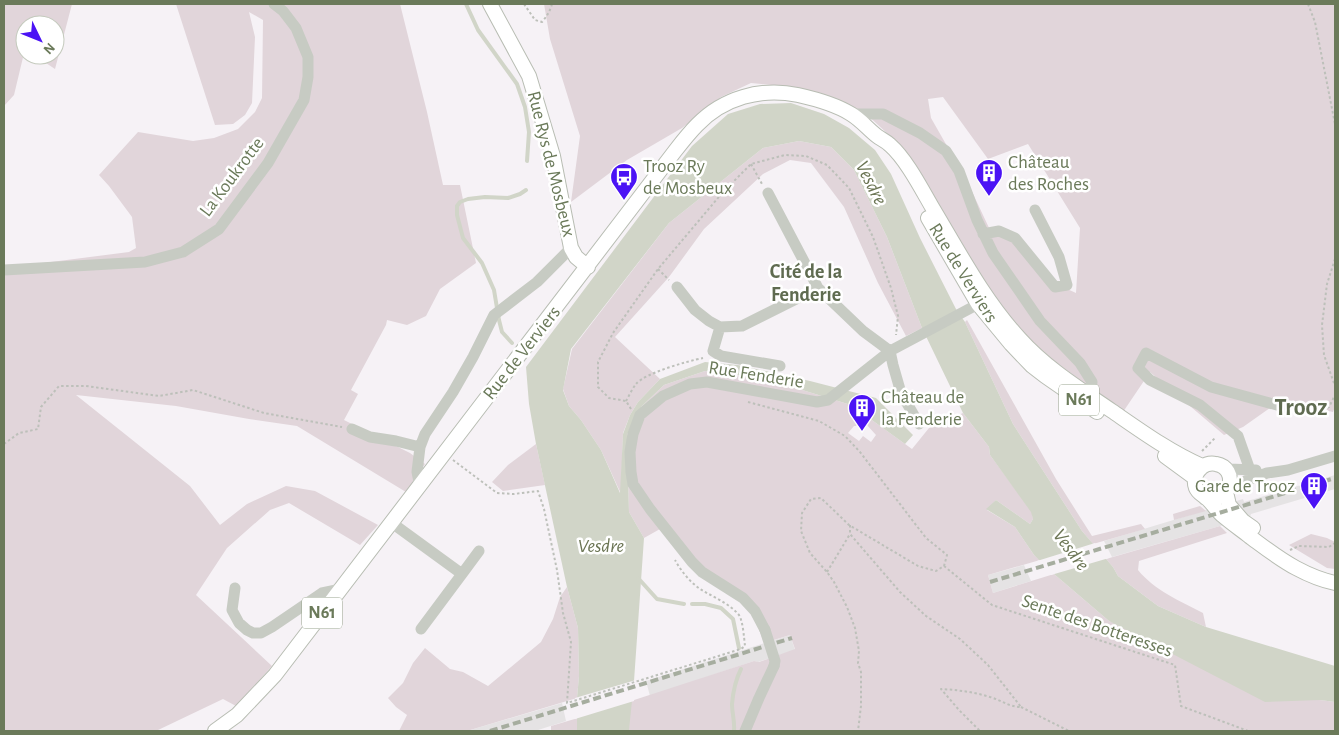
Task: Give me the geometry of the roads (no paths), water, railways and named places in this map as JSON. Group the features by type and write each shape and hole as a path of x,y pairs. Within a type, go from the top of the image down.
{"main road":[{"name":"Rue Rys de Mosbeux","path":"490,4 529,76 553,156 571,248 576,258 588,267"},
{"name":"Rue de Verviers","path":"215,731 237,715 275,675 675,151 697,125 712,112 728,102 743,97 766,92 788,93 835,106 865,124 876,135 902,173 965,282 983,302 1040,358 1088,394 1165,446 1202,466"},
{"name":"Rue de Verviers","path":"983,302 1010,344 1032,366 1195,478"},
{"name":"N61","path":"1202,466 1214,463 1220,465"},
{"path":"1220,465 1225,469 1230,480 1228,489 1229,505 1243,521 1304,563 1335,574"},
{"path":"1195,478 1202,466"},
{"name":"N61","path":"1195,478 1197,490 1222,515 1284,561 1318,579 1335,582"},
{"path":"1207,498 1215,499 1228,489"}],"street":[{"name":"La Koukrotte","path":"4,270 144,262 183,252 219,229 268,163 304,100 308,77 308,57 296,28 283,11 274,4"},
{"path":"851,114 883,114 920,133 946,150 959,171 983,234 993,253 1040,321 1080,363 1092,382 1088,394"},
{"path":"768,194 818,288 863,331 890,351 901,393 919,424"},
{"path":"983,234 999,231 1015,238 1055,287 1067,285 1059,257 1035,210"},
{"path":"420,487 417,472 420,447 425,434 453,392 497,313 537,282 571,248"},
{"path":"677,287 695,310 720,327 742,326 818,288"},
{"name":"Rue Fenderie","path":"745,731 775,661 765,630 755,611 743,598 702,572 692,562 650,509 633,484 630,452 633,434 640,415 663,396 690,384 706,382 817,402 828,400 890,351 983,302"},
{"path":"720,327 713,351 721,356 780,366"},
{"path":"1250,470 1238,436 1200,405 1150,380 1138,368 1146,353 1211,387 1284,407"},
{"path":"352,429 370,437 420,447"},
{"path":"1228,489 1267,473 1288,470 1335,456"},
{"path":"1220,465 1228,469 1288,470"},
{"path":"392,523 462,574"},
{"path":"663,538 664,526"},
{"path":"421,629 479,551"},
{"path":"235,588 232,610 239,623 253,633 261,633 272,627 306,602 322,593 341,589"}],"water":[{"name":"Vesdre","path":"791,103 824,114 849,128 875,150 891,174 920,238 956,309 965,322 1013,424 1082,531 1113,567 1118,576 1158,606 1206,627 1335,666 1335,702 1320,700 1265,702 1109,621 1034,555 1015,527 986,509 996,500 1030,524 1033,519 1031,512 990,455 989,447 963,413 922,328 887,237 854,170 831,147 799,141 763,148 669,223 571,349 563,390 569,406 601,450 620,493 623,434 630,415 638,402 660,379 705,362 738,365 876,398 913,435 905,444 851,405 799,389 744,376 705,371 664,385 642,406 627,435 629,512 644,538 629,730 577,731 578,628 567,587 536,444 529,404 526,367 692,146 728,114 760,104"}],"waterway":[{"path":"466,4 478,30 517,84 525,107 529,132 527,161"},
{"path":"512,343 502,332 494,290 482,263 463,238 457,215 457,206 460,202 468,199 485,197 508,198 526,190"},
{"path":"638,578 657,599 684,604"},
{"path":"692,604 705,604 721,608 733,619 739,648"},
{"path":"734,731 732,699 741,669"}],"railway":[{"path":"990,582 1335,478"},
{"path":"490,731 792,638"}],"place":[{"name":"Château des Roches","path":"989,197"},
{"name":"Trooz Ry de Mosbeux","path":"624,201"},
{"name":"Château de la Fenderie","path":"862,432"},
{"name":"Gare de Trooz","path":"1314,510"}],"district":[{"name":"Cité de la Fenderie","path":"806,284"},
{"name":"Trooz","path":"1301,408"}]}
